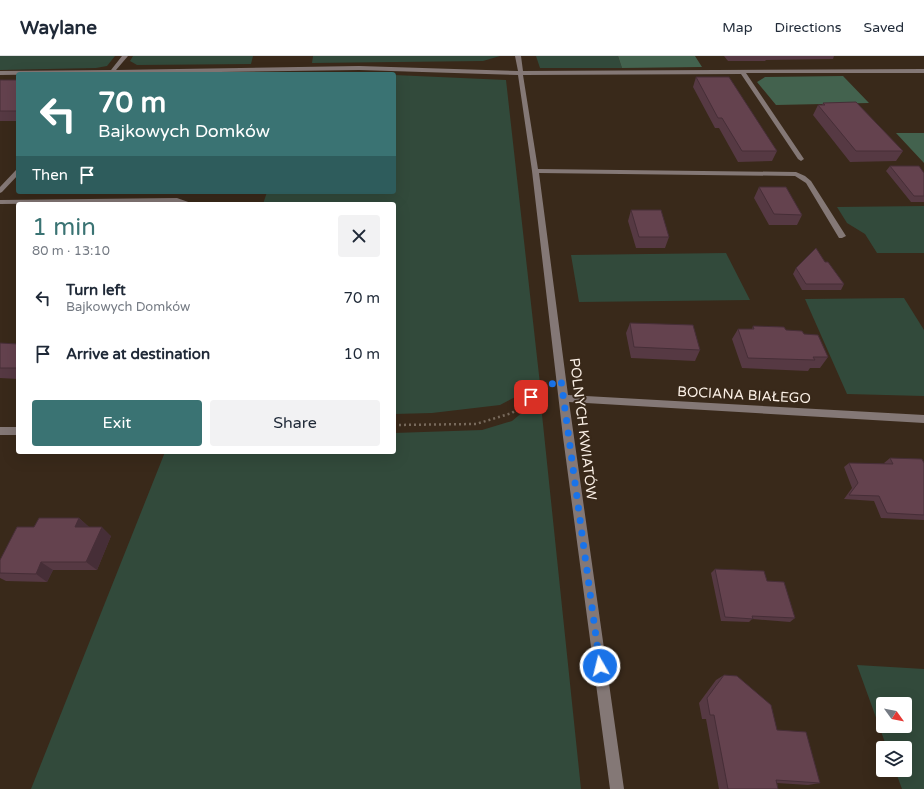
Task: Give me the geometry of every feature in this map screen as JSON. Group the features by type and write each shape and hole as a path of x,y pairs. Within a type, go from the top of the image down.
{"street":[{"path":"111,72 125,56"},
{"name":"POLNYCH KWIATÓW","path":"518,56 535,171 563,398 617,789"},
{"path":"111,72 359,68 521,73 924,71"},
{"path":"742,71 800,159"},
{"path":"0,73 16,73"},
{"path":"535,171 796,174 809,182 842,236"},
{"path":"0,191 16,173"},
{"path":"0,202 177,200 184,202"},
{"name":"BOCIANA BIAŁEGO","path":"563,398 924,419"},
{"path":"0,431 16,431"}],"path":[{"path":"396,425 476,424 512,413 545,387 561,380"}],"green space":[{"path":"0,56 115,56 107,66 96,68 0,70"},
{"path":"133,56 253,56 251,64 137,65 130,61"},
{"path":"313,56 500,56 483,61 312,63"},
{"path":"536,56 618,56 622,68 540,68"},
{"path":"618,56 695,56 702,67 622,68"},
{"path":"396,75 506,80 540,384 500,405 432,413 396,414 396,202 264,202 266,194 396,194"},
{"path":"843,76 869,103 776,105 757,82 765,77"},
{"path":"896,133 924,133 924,163"},
{"path":"924,206 924,253 877,253 865,234 847,223 837,207"},
{"path":"726,253 750,300 579,302 571,255"},
{"path":"904,298 924,330 924,396 847,394 805,299"},
{"path":"535,402 541,405 581,789 31,789 164,454 396,454 396,433 482,430 512,421"},
{"path":"857,665 924,669 924,789 902,789 898,777 912,777 912,741 884,741 882,733 912,733 912,697 876,697 876,718"}],"building":[{"path":"696,77 729,77 777,151 742,151 722,118 718,118"},
{"path":"0,80 16,80 16,111 0,111"},
{"path":"856,102 903,151 856,151 818,105 825,105 823,103"},
{"path":"890,166 919,166 924,173 924,196 914,196"},
{"path":"759,187 786,187 802,215 774,214"},
{"path":"631,210 661,210 669,237 639,237"},
{"path":"816,248 825,262 828,262 844,284 806,284 796,268"},
{"path":"630,323 693,325 700,350 634,347"},
{"path":"753,326 784,327 786,330 802,331 804,334 818,335 828,357 813,357 815,360 748,358 738,329 754,329"},
{"path":"0,343 16,344 16,368 0,368"},
{"path":"890,458 922,459 924,463 924,515 887,513 879,496 849,495 858,483 849,463 893,464"},
{"path":"39,518 79,518 75,527 102,527 86,562 41,562 36,574 0,573 0,560 17,527 34,527"},
{"path":"715,569 764,571 767,581 784,582 795,618 752,616 753,619 725,617"},
{"path":"724,675 737,676 771,705 777,730 806,732 820,783 776,780 778,789 728,789 714,715 710,715 707,698"}],"route":[{"path":"531,397 545,387 561,380 600,666"}]}
